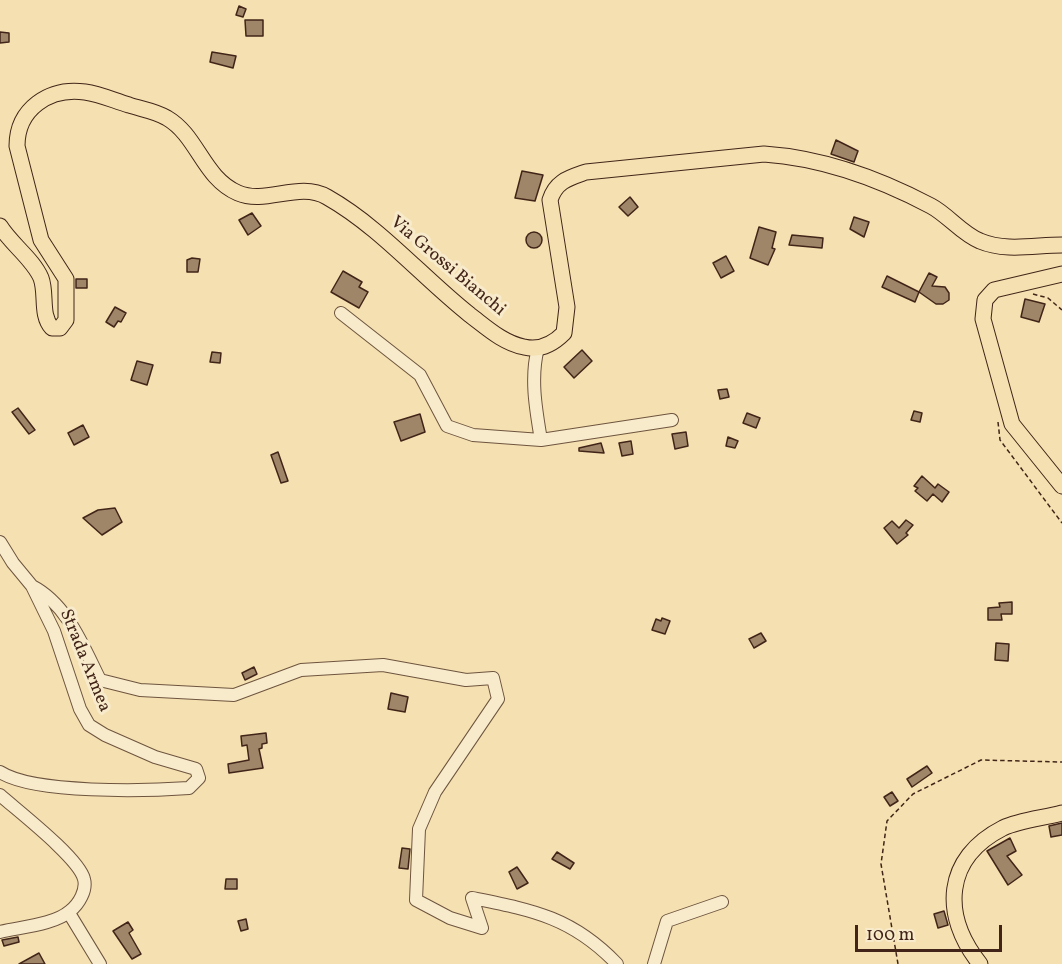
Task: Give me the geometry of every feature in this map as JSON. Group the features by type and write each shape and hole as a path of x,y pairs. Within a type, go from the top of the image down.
{"main road":[{"name":"Via Grossi Bianchi","path":"0,226 39,274 44,288 47,322 52,328 60,328 66,320 66,279 41,240 17,146 17,134 26,114 45,99 66,92 86,92 168,118 190,141 203,163 219,181 239,194 272,195 308,190 326,196 374,231 448,298 484,326 510,343 538,348"},
{"path":"538,348 558,340 567,324 567,307 550,201 553,190 562,181 586,172 764,154 792,156 831,165 933,206 978,241 1008,248 1062,245"},
{"path":"1062,274 994,290 985,300 983,319 988,345 1009,413 1025,443 1062,486"},
{"path":"980,964 971,953 957,921 953,891 958,871 970,853 987,838 1006,827 1062,813"}],"street":[{"path":"341,313 420,375 447,426 473,435 541,440 672,420"},
{"path":"538,348 535,360 534,399 541,440"},
{"name":"Strada Armea","path":"0,543 32,586 54,631 80,709 89,725 105,735 155,757 196,769 199,778 196,784 181,788 86,789 22,783 0,772"},
{"path":"32,586 45,593 68,620 100,680 140,690 234,695 301,670 383,665 466,680 493,678 498,699 435,792 419,829 416,900 450,918 482,928 472,898 537,911 557,919 601,947 617,964"},
{"path":"0,795 79,867 84,880 84,891 69,913 49,921 0,932"},
{"path":"654,964 668,921 722,902"},
{"path":"69,913 100,964"}],"path":[{"path":"1025,295 1034,294 1048,298 1062,310"},
{"path":"1009,413 997,422 1000,440 1062,523"},
{"path":"898,964 881,864 887,821 913,794 981,760 1062,762"}],"building":[{"path":"239,6 246,9 243,17 236,15"},
{"path":"245,20 263,20 263,36 246,36"},
{"path":"0,32 9,33 9,42 0,43"},
{"path":"212,52 236,56 233,68 210,62"},
{"path":"836,140 858,151 854,162 831,154"},
{"path":"522,171 543,175 535,201 515,198"},
{"path":"630,197 638,207 628,216 619,207"},
{"path":"252,213 261,226 248,235 239,220"},
{"path":"854,217 869,222 864,237 850,229"},
{"path":"759,227 776,232 772,248 775,249 768,265 750,258"},
{"path":"534,232 540,234 542,240 540,246 534,248 528,246 526,240 528,234"},
{"path":"792,235 823,238 822,248 789,245"},
{"path":"726,256 734,271 721,278 713,263"},
{"path":"200,259 198,272 187,272 187,260"},
{"path":"343,271 362,282 359,287 368,292 359,308 331,292"},
{"path":"929,273 937,277 932,286 945,287 949,293 949,300 943,304 936,304 919,292"},
{"path":"887,276 919,292 915,302 882,287"},
{"path":"76,279 87,279 87,288 76,288"},
{"path":"1025,299 1045,304 1039,322 1021,317"},
{"path":"115,307 126,313 121,322 118,321 114,327 106,322"},
{"path":"582,350 592,361 574,378 564,367"},
{"path":"212,352 221,353 220,363 210,362"},
{"path":"137,361 153,365 147,385 131,380"},
{"path":"727,389 729,397 720,399 718,390"},
{"path":"18,408 35,430 29,434 12,412"},
{"path":"914,411 922,413 920,422 911,420"},
{"path":"747,413 760,418 756,428 743,423"},
{"path":"420,414 425,432 401,441 394,422"},
{"path":"83,425 89,437 74,445 68,433"},
{"path":"686,432 688,446 675,449 672,434"},
{"path":"728,437 738,441 735,448 726,446"},
{"path":"631,441 633,454 622,456 619,443"},
{"path":"601,443 604,453 579,451 579,448"},
{"path":"278,452 288,481 281,483 271,455"},
{"path":"922,476 935,488 938,484 949,492 942,502 933,494 927,501 915,491 918,488 914,486"},
{"path":"115,508 122,522 102,535 83,518 98,510"},
{"path":"906,520 913,525 906,533 908,535 897,544 884,528 892,521 899,528"},
{"path":"1012,602 1012,614 1001,614 1002,620 988,620 988,608 1000,607 999,603"},
{"path":"662,618 670,621 665,634 652,630 656,619 661,621"},
{"path":"761,633 766,641 754,648 749,639"},
{"path":"996,643 1009,644 1008,661 995,660"},
{"path":"254,667 257,674 245,680 242,673"},
{"path":"391,693 408,697 405,712 388,709"},
{"path":"266,733 267,743 262,744 262,748 259,749 263,768 229,773 228,764 249,760 247,745 242,746 241,736"},
{"path":"927,766 932,773 912,787 907,779"},
{"path":"892,792 898,801 890,806 884,797"},
{"path":"1062,823 1062,835 1051,837 1049,826"},
{"path":"1010,838 1016,851 1007,856 1022,875 1008,885 987,851"},
{"path":"402,848 410,849 408,869 399,868"},
{"path":"557,852 574,863 570,869 552,859"},
{"path":"517,867 528,883 517,889 509,872"},
{"path":"226,879 237,879 237,889 225,889"},
{"path":"944,911 948,925 938,928 934,914"},
{"path":"246,919 248,929 241,931 238,921"},
{"path":"128,922 133,930 129,933 141,954 132,959 113,931"},
{"path":"18,937 19,942 4,946 2,940"},
{"path":"39,953 45,964 19,964"}]}
